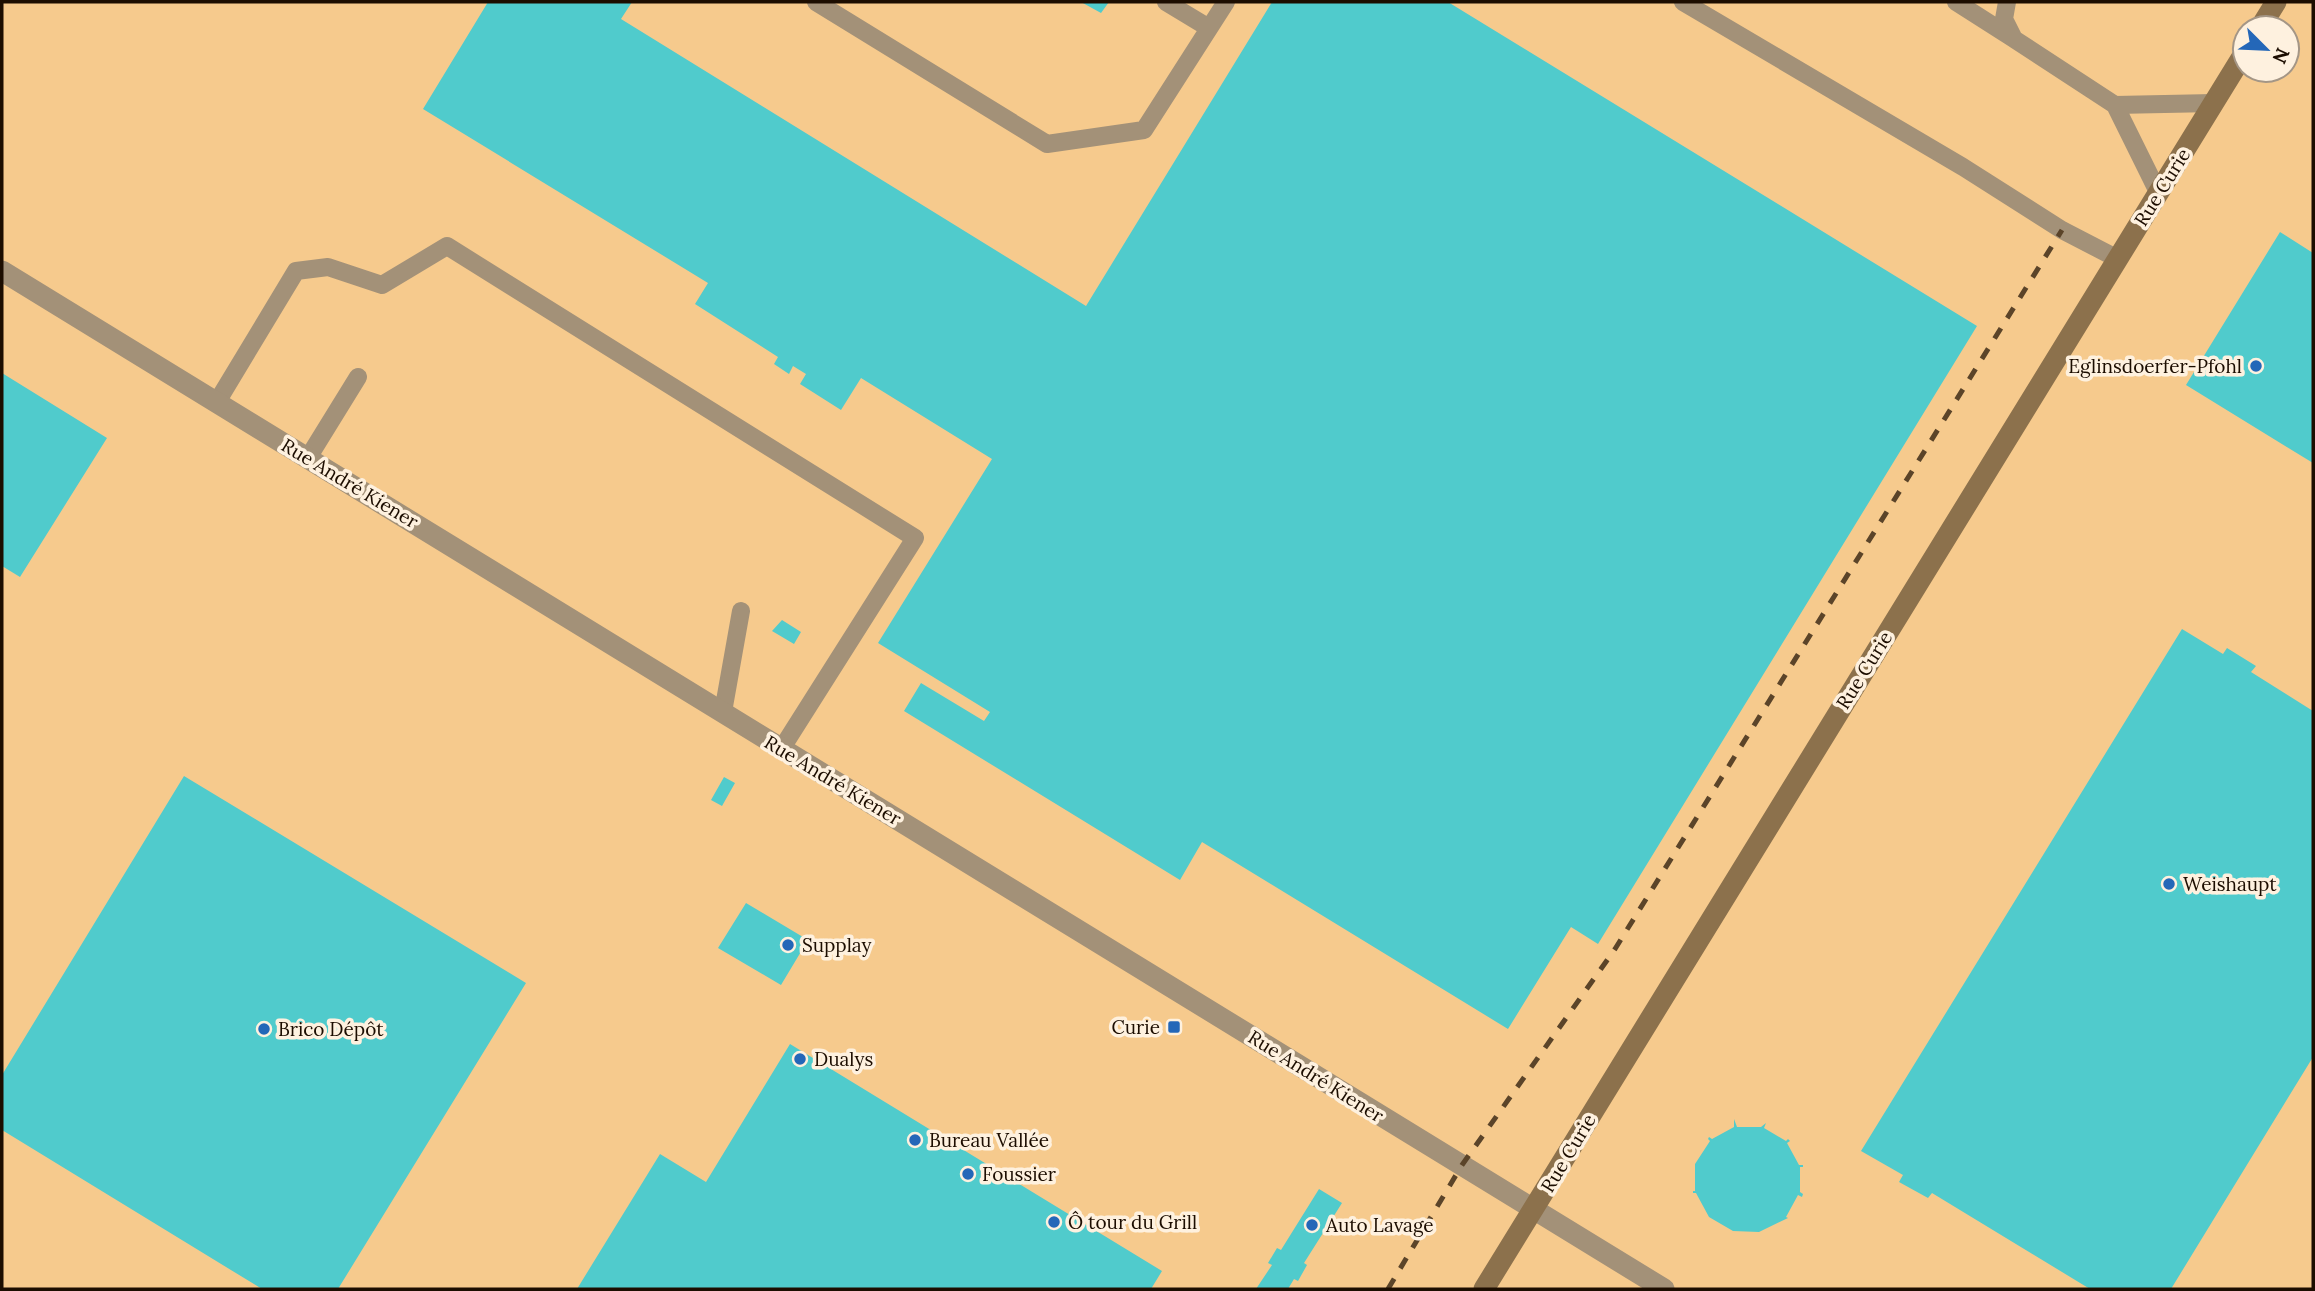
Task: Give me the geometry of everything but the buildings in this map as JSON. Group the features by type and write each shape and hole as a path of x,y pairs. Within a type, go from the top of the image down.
{"main road":[{"name":"Rue Curie","path":"1484,1289 2231,75"}],"street":[{"name":"Rue André Kiener","path":"2,271 1664,1289"}],"lane":[{"path":"816,2 1047,144 1144,130 1226,2"},
{"path":"1166,2 1209,28"},
{"path":"1683,2 1952,160 2062,230 2118,259"},
{"path":"1956,2 2115,105 2158,192"},
{"path":"2007,2 2004,19 2014,39"},
{"path":"2115,105 2214,103"},
{"path":"217,402 296,271 328,267 382,285 447,246 915,538 782,748"},
{"path":"308,458 358,377"},
{"path":"723,712 741,611"}],"railway":[{"path":"1388,1289 1462,1165 1615,949 2062,230"}],"place":[{"name":"Eglinsdoerfer-Pfohl","path":"2256,366"},
{"name":"Weishaupt","path":"2169,884"},
{"name":"Supplay","path":"788,945"},
{"name":"Curie","path":"1174,1027"},
{"name":"Brico Dépôt","path":"264,1029"},
{"name":"Dualys","path":"800,1059"},
{"name":"Bureau Vallée","path":"915,1140"},
{"name":"Foussier","path":"968,1174"},
{"name":"Ô tour du Grill","path":"1054,1222"},
{"name":"Auto Lavage","path":"1312,1225"}]}
